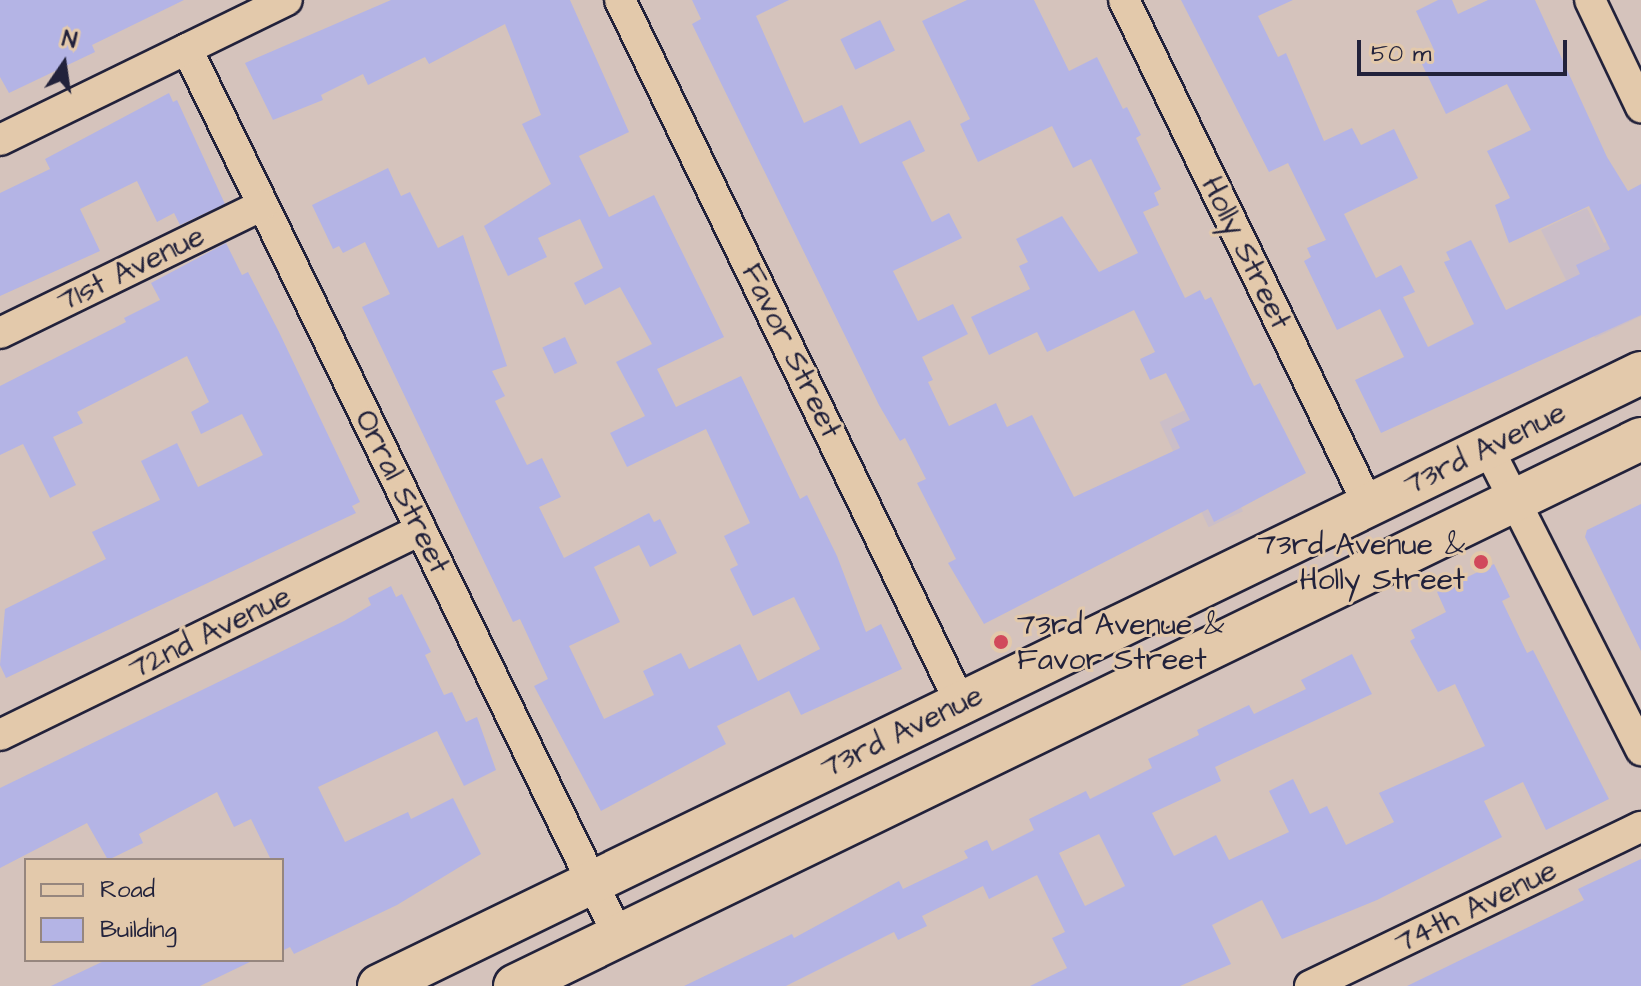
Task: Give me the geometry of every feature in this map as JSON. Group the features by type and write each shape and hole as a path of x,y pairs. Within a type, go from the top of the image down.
{"main road":[{"name":"73rd Avenue","path":"379,986 1641,373"},
{"name":"73rd Avenue","path":"515,986 1641,439"}],"street":[{"path":"0,140 287,0"},
{"name":"Favor Street","path":"620,0 961,704"},
{"name":"Holly Street","path":"1124,0 1369,506"},
{"path":"1590,0 1641,107"},
{"name":"Orral Street","path":"187,49 590,883 618,935"},
{"name":"71st Avenue","path":"0,333 263,205"},
{"path":"1488,448 1641,750"},
{"name":"72nd Avenue","path":"0,735 421,530"},
{"name":"74th Avenue","path":"1310,986 1641,827"}],"shaded area":[{"path":"1587,208 1604,243 1641,225 1641,316 1595,338 1541,230"},
{"path":"1194,406 1243,511 1209,527 1160,422"}],"building":[{"path":"0,0 184,0 92,45 95,52 9,93 0,77"},
{"path":"391,0 570,0 629,132 579,156 609,217 654,195 724,337 657,369 676,407 741,376 800,499 807,495 837,556 866,632 881,624 902,669 801,715 789,691 717,726 726,744 601,811 534,686 548,679 520,619 513,622 362,307 390,294 365,242 343,253 339,246 333,249 312,205 388,168 401,196 410,192 438,248 463,235 507,366 492,371 505,396 495,401 527,465 542,458 561,497 539,507 564,558 649,513 654,522 660,519 677,553 650,567 639,545 594,567 620,622 569,646 604,719 654,695 643,671 681,653 689,669 740,644 758,681 820,649 794,597 753,616 730,569 738,565 724,536 750,523 706,429 627,467 610,433 645,416 616,362 652,344 620,287 585,305 574,283 603,268 580,219 538,238 547,257 508,276 484,226 551,184 522,124 541,115 505,24 429,64 425,57 368,85 363,74 321,95 323,100 273,120 245,63"},
{"path":"692,0 789,0 756,16 804,123 842,105 860,144 910,120 925,151 902,162 932,222 949,213 962,238 893,271 918,321 953,304 968,334 922,357 933,380 928,382 949,426 996,403 1007,427 1032,415 1074,497 1180,448 1171,429 1190,420 1166,373 1150,380 1140,359 1155,352 1134,310 1047,352 1037,332 989,355 971,317 1030,289 1019,266 1028,262 1016,239 1062,216 1099,272 1138,253 1091,159 1073,168 1052,126 978,162 960,124 970,119 922,21 967,0 1034,0 1069,71 1097,57 1123,109 1127,107 1141,135 1136,138 1161,189 1154,193 1159,205 1143,212 1185,298 1200,290 1205,300 1211,297 1254,386 1260,383 1306,473 1214,522 1208,509 984,624 948,563 956,559 917,483 926,479 905,438 900,441 879,405 692,24 701,19"},
{"path":"1181,0 1293,0 1258,16 1278,57 1286,53 1324,141 1352,128 1361,145 1394,129 1418,178 1344,214 1376,278 1401,265 1415,292 1403,297 1428,347 1474,324 1444,262 1450,260 1446,252 1471,240 1506,310 1580,274 1576,265 1610,249 1589,206 1509,243 1495,205 1510,198 1487,151 1531,130 1507,84 1446,114 1420,60 1435,52 1416,11 1438,0 1452,0 1458,14 1488,0 1535,0 1607,157 1628,191 1641,184 1641,315 1381,433 1355,380 1404,357 1380,309 1337,330 1304,261 1311,257 1307,248 1326,240 1288,163 1269,172"},
{"path":"880,20 895,51 855,70 840,39"},
{"path":"169,93 173,102 177,100 225,204 180,225 174,213 157,222 137,181 80,209 100,251 0,296 0,193 50,169 45,159"},
{"path":"226,243 242,275 248,272 279,332 360,502 352,506 356,513 6,678 0,665 5,609 106,559 92,532 160,500 141,461 177,443 198,487 263,455 242,414 201,434 191,412 209,402 187,356 77,412 83,423 53,437 76,485 50,498 23,444 0,455 0,386 126,322 124,318 160,300 151,283"},
{"path":"565,337 577,363 555,374 542,348"},
{"path":"1641,504 1641,651 1585,537 1587,530"},
{"path":"1494,564 1510,597 1502,601 1527,653 1533,650 1609,799 1546,830 1523,782 1484,801 1502,837 1377,900 1282,939 1262,900 1212,925 1231,964 1180,986 1030,986 1067,968 1052,938 1065,932 1037,875 989,899 983,886 922,916 927,926 898,940 894,932 786,986 684,986 792,934 794,938 899,881 903,889 968,858 964,851 987,840 992,851 1034,830 1029,819 1086,791 1090,799 1152,768 1148,759 1199,735 1197,730 1249,705 1254,714 1306,689 1301,680 1352,654 1372,694 1215,767 1221,781 1152,813 1174,856 1216,835 1229,860 1289,832 1269,791 1293,779 1310,814 1327,806 1346,845 1394,822 1379,793 1485,746 1455,684 1438,692 1410,641 1415,638 1411,630 1446,612 1437,592","holes":["1099,834 1125,886 1085,906 1059,853"]},
{"path":"391,586 396,597 402,594 431,652 425,655 444,695 452,692 466,722 477,717 496,770 464,786 437,731 318,787 345,842 408,812 411,819 453,798 481,854 397,905 294,954 290,947 284,950 284,858 270,858 251,819 234,827 217,792 139,834 143,843 112,858 107,858 87,823 0,868 0,788 344,621 371,605 368,598"},
{"path":"1641,859 1641,986 1407,986 1584,900 1578,889"},
{"path":"102,962 250,962 200,986 51,986"}],"place":[{"name":"73rd Avenue & Holly Street","path":"1481,562"},
{"name":"73rd Avenue & Favor Street","path":"1001,642"}]}
